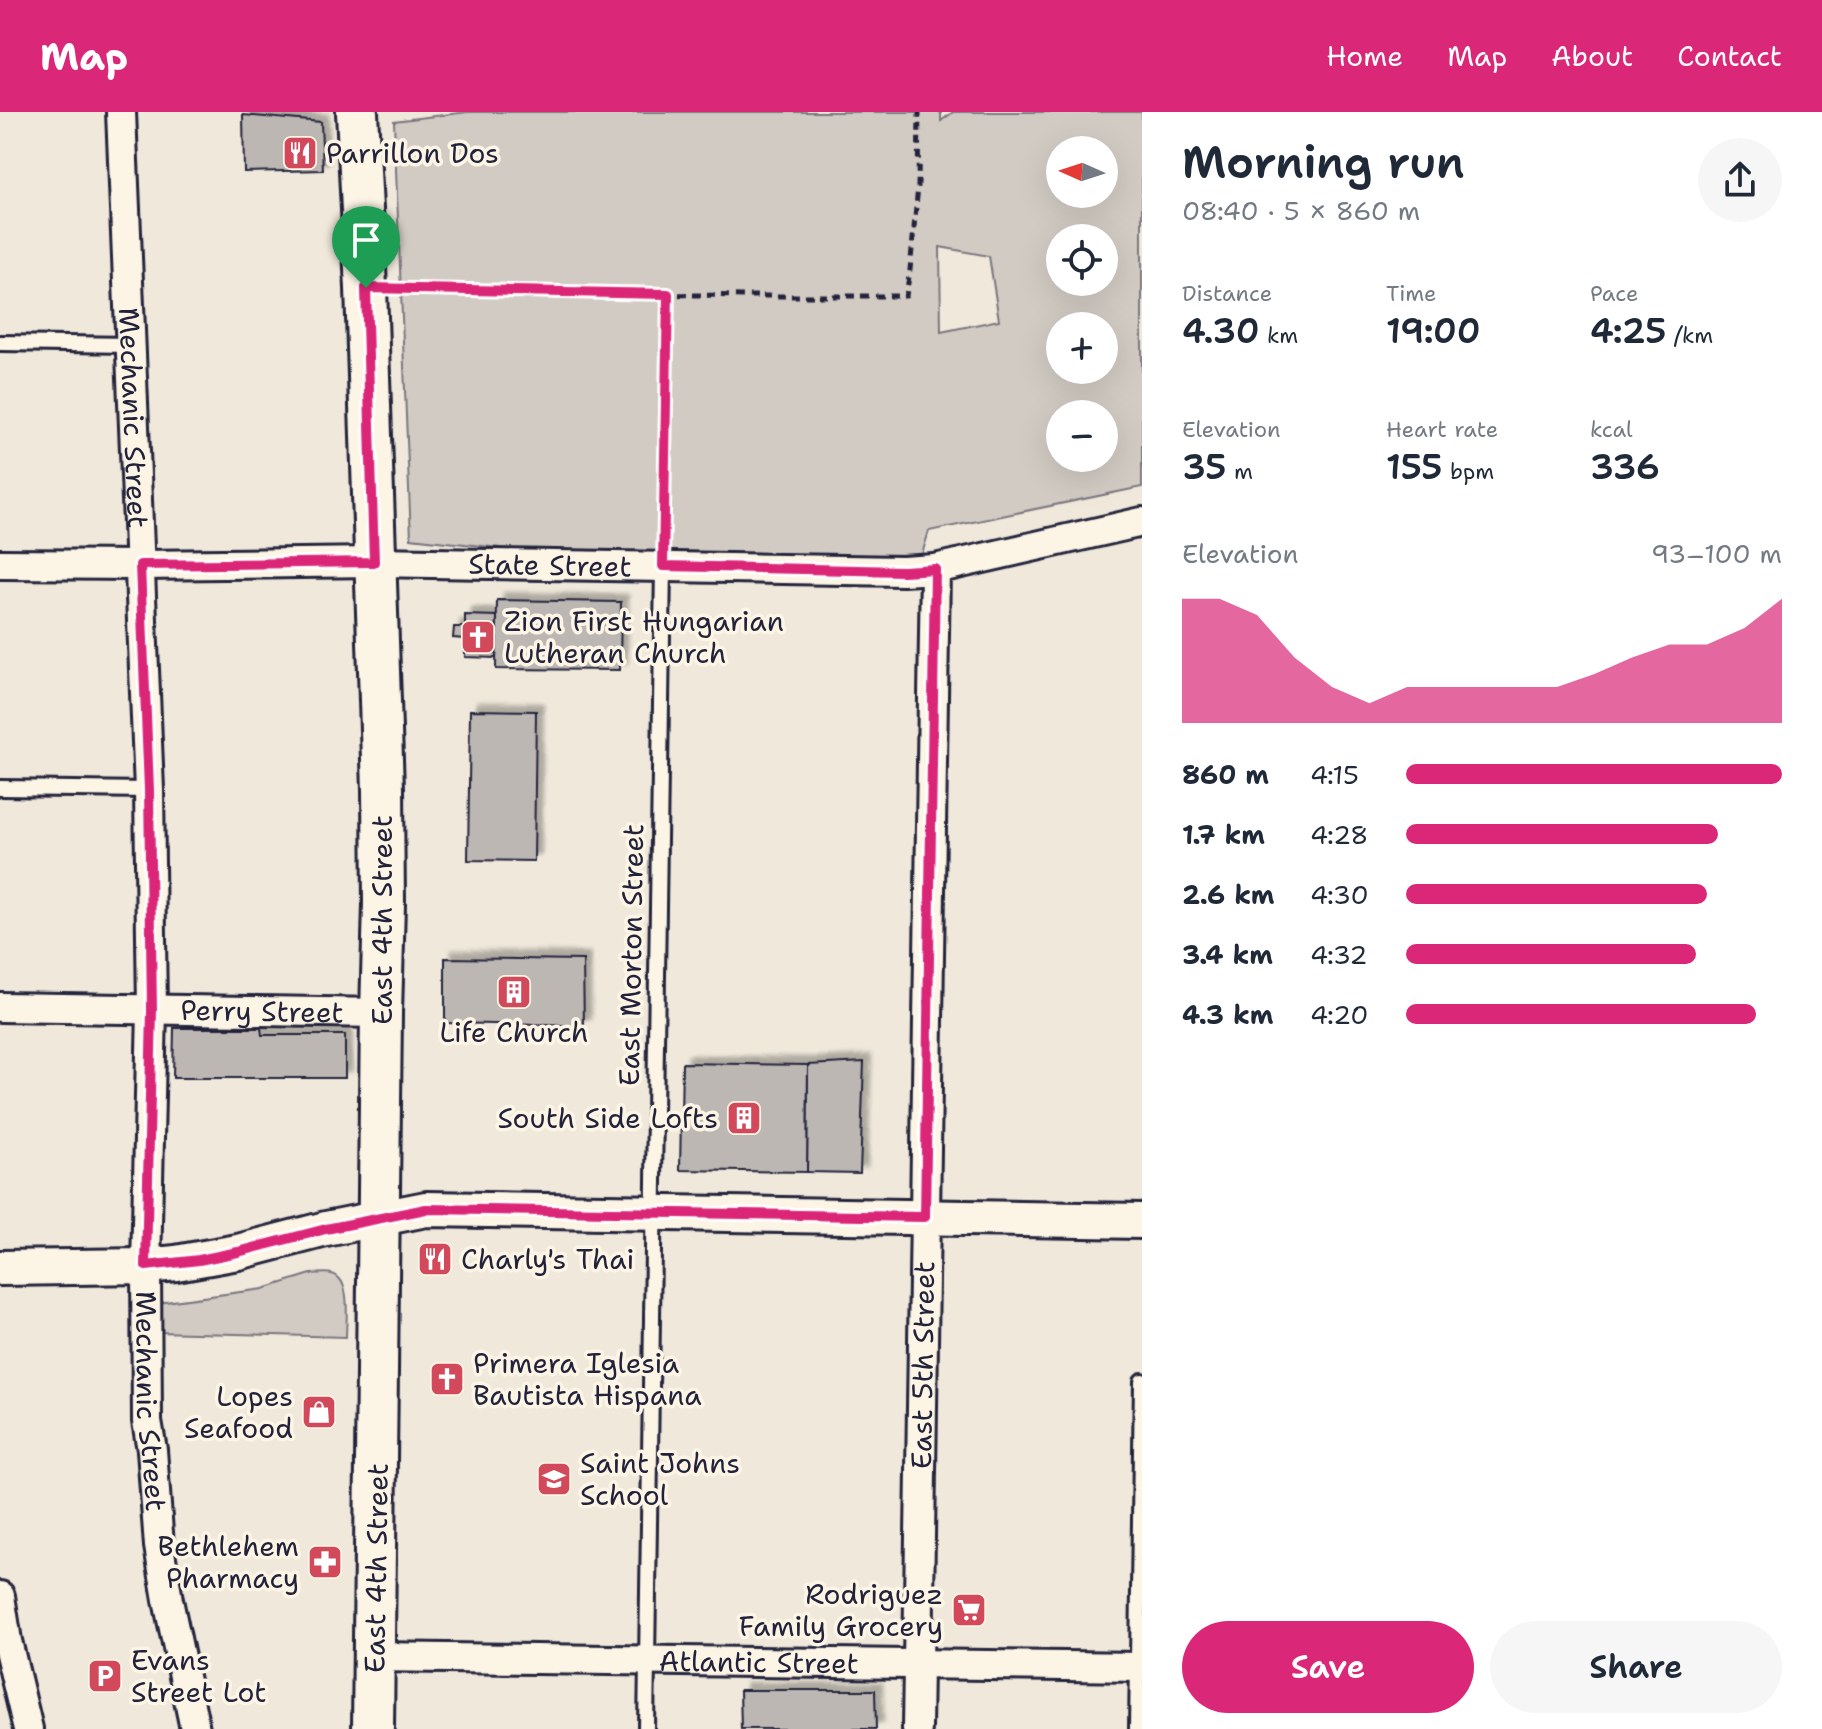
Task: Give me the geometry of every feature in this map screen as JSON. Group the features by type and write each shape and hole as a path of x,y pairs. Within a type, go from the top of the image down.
{"main road":[{"name":"East 4th Street","path":"356,112 366,288 383,789 373,1729"}],"street":[{"name":"Mechanic Street","path":"121,112 149,790 152,1010 146,1266 147,1421 159,1546 195,1729"},
{"name":"State Street","path":"0,564 374,562 903,571 935,569 1142,522"},
{"name":"East 5th Street","path":"917,1729 935,569"},
{"name":"Perry Street","path":"0,1007 381,1013"},
{"path":"0,1268 146,1266 212,1257 426,1209 1142,1221"},
{"path":"0,1596 7,1641 28,1729"},
{"name":"Atlantic Street","path":"375,1657 1140,1667"}],"lane":[{"path":"0,343 131,345"},
{"name":"East Morton Street","path":"646,1729 663,566"},
{"path":"0,788 149,790"},
{"path":"1137,1729 1142,1381"}],"path":[{"path":"366,288 906,296 918,186 919,112"},
{"path":"663,566 668,294"}],"shaded area":[{"path":"468,112 941,112 941,121 953,112 1142,112 1142,487 929,531 922,554 663,566 411,538 394,121","holes":["940,247 989,256 999,320 941,332"]},
{"path":"311,1274 332,1274 343,1284 346,1337 157,1332 158,1303 263,1289"}],"building":[{"path":"243,115 321,122 323,170 244,172"},
{"path":"497,600 621,602 620,670 496,669"},
{"path":"465,615 497,616 496,658 465,657 465,639 453,638 454,627 465,627"},
{"path":"470,710 536,711 534,861 468,860"},
{"name":"Life Church","path":"445,958 583,960 584,1026 445,1023"},
{"path":"174,1028 261,1028 262,1035 345,1035 345,1078 173,1078"},
{"path":"864,1062 860,1173 807,1172 808,1065"},
{"name":"South Side Lofts","path":"682,1063 808,1065 807,1172 680,1170"},
{"path":"740,1690 875,1690 876,1729 741,1729"}],"place":[{"name":"Parrillon Dos","path":"300,153"},
{"name":"Zion First Hungarian Lutheran Church","path":"478,637"},
{"name":"Life Church","path":"514,992"},
{"name":"South Side Lofts","path":"744,1118"},
{"name":"Charly's Thai","path":"435,1259"},
{"name":"Primera Iglesia Bautista Hispana","path":"447,1379"},
{"name":"Lopes Seafood","path":"319,1412"},
{"name":"Saint Johns School","path":"554,1479"},
{"name":"Bethlehem Pharmacy","path":"325,1562"},
{"name":"Rodriguez Family Grocery","path":"969,1610"},
{"name":"Evans Street Lot","path":"105,1676"}],"route":[{"path":"366,288 668,294 663,566 935,569 925,1217 426,1209 326,1229 199,1260 146,1266 152,1010 149,790 140,565 374,562 366,288"}]}
